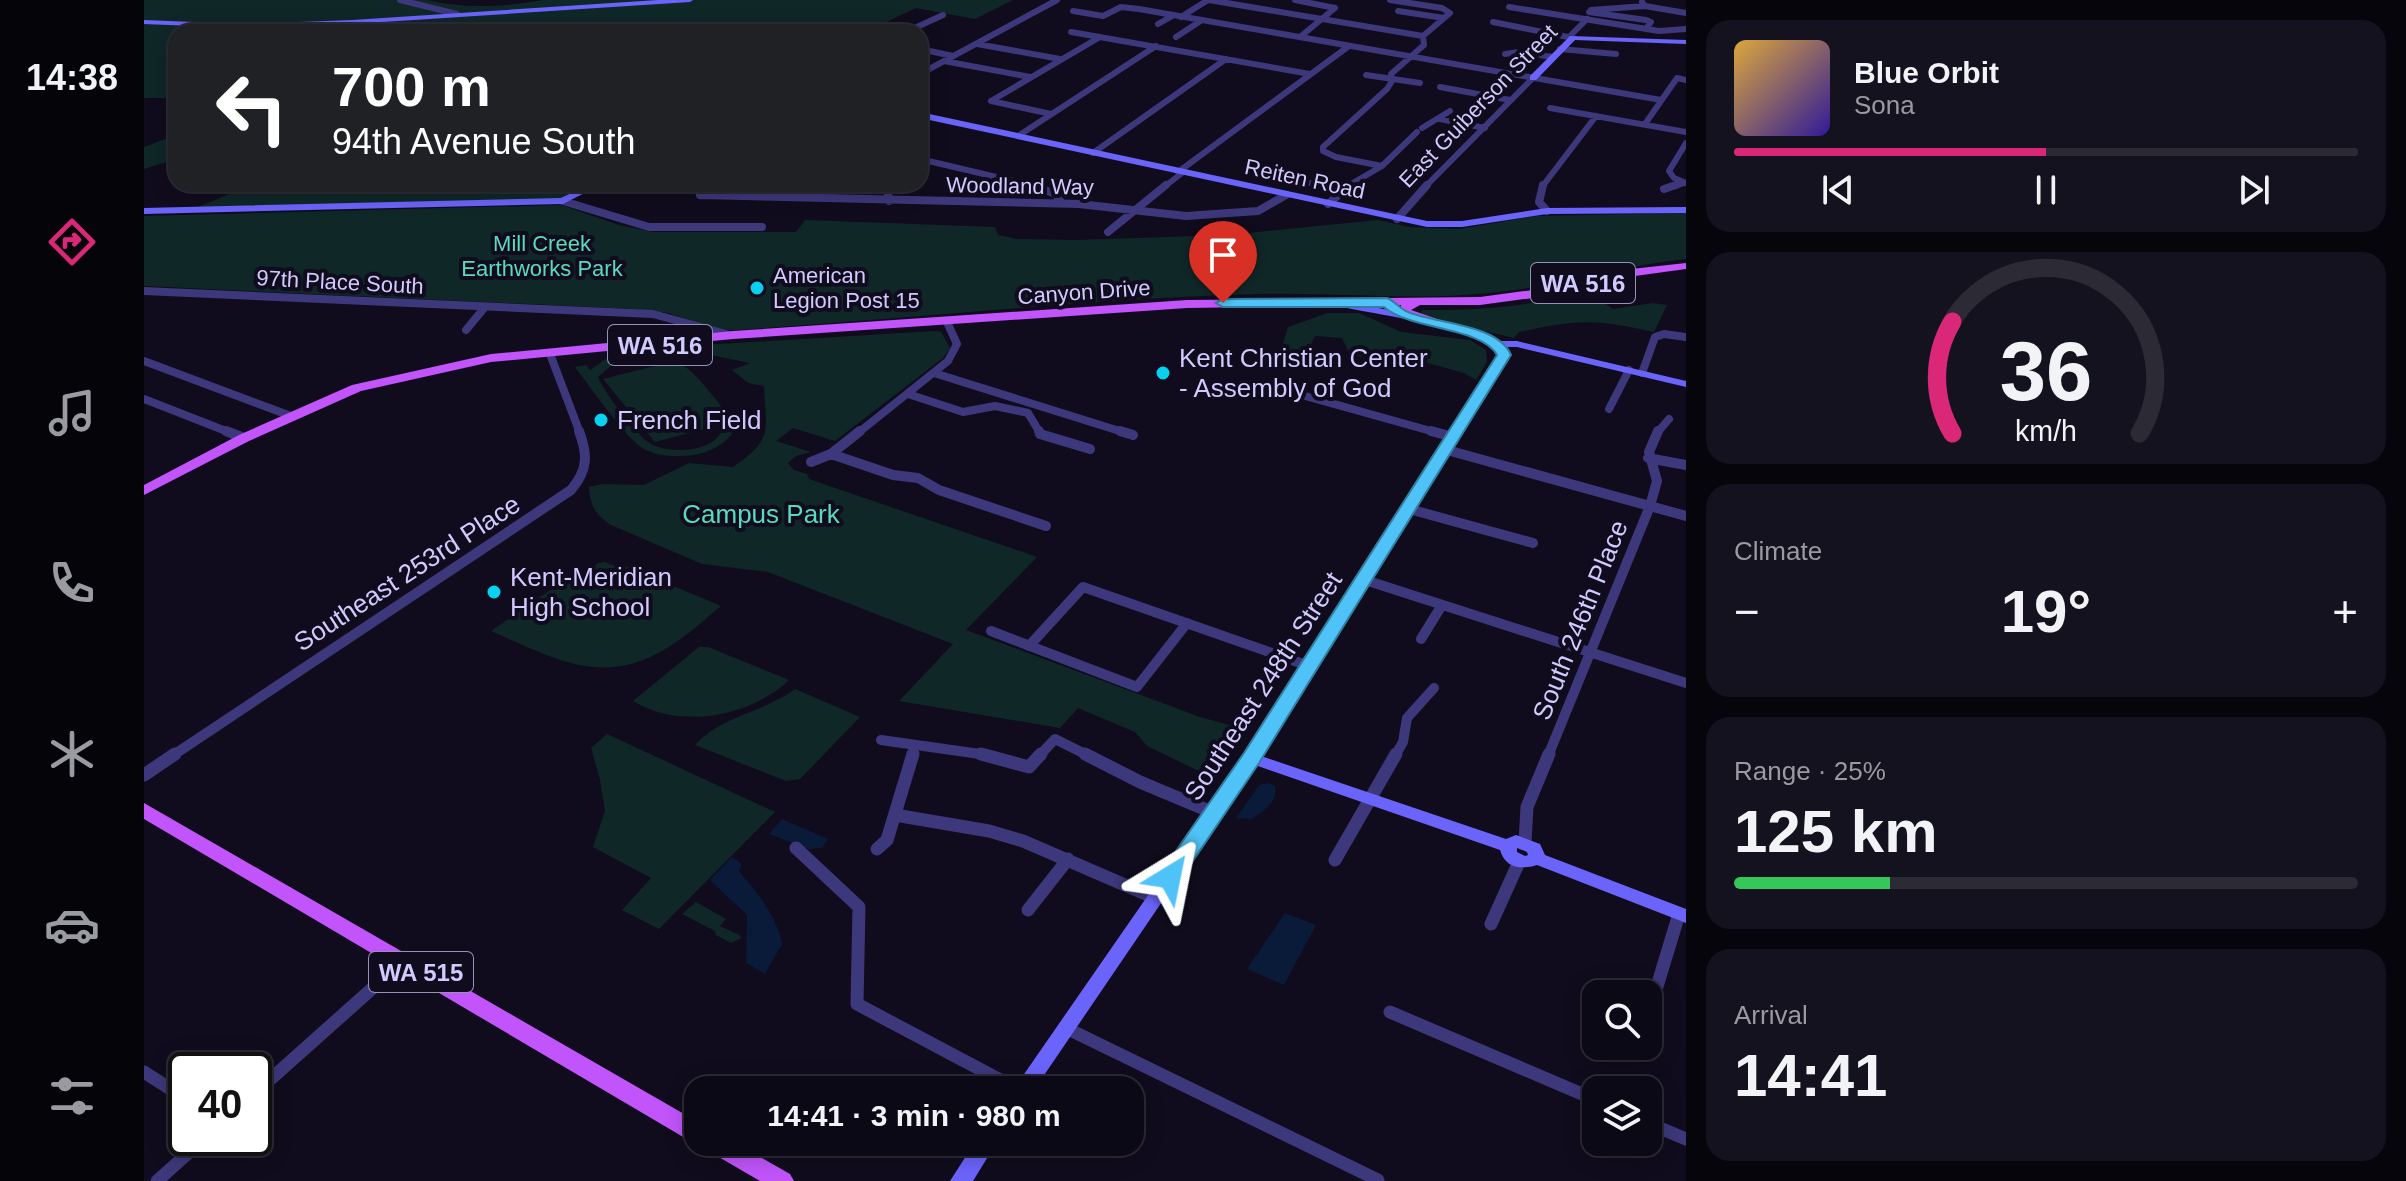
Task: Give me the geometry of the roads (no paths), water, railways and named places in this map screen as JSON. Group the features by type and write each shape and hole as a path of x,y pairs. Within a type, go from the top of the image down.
{"main road":[{"name":"Canyon Drive","path":"550,352 1187,304 1415,303 1512,298 1613,275 1686,266"},
{"path":"1415,303 1405,308 1405,312 1439,324"},
{"name":"Canyon Drive","path":"550,352 770,334"},
{"name":"WA 516","path":"144,491 244,438 340,397 452,370 550,352"},
{"name":"WA 515","path":"145,813 684,1126"},
{"path":"738,1156 782,1181"}],"street":[{"path":"400,0 457,14"},
{"path":"304,24 690,0"},
{"path":"928,70 1057,0"},
{"path":"1158,24 1208,0 1423,36"},
{"path":"1295,0 1335,8 1300,37"},
{"path":"1390,0 1449,10 1450,13 1423,36"},
{"path":"1589,12 1643,3 1686,13"},
{"path":"1139,9 1147,5"},
{"path":"1541,6 1563,10 1563,16"},
{"path":"1073,11 1103,16 1121,7 1139,9 1661,100"},
{"path":"1509,7 1646,29 1686,29"},
{"path":"1398,11 1444,18"},
{"path":"1589,12 1646,20 1651,22 1646,29"},
{"name":"East Guiberson Street","path":"1397,219 1459,150 1485,128 1573,38 1571,35 1589,12"},
{"path":"923,24 943,15"},
{"path":"1176,37 1202,20"},
{"path":"144,22 200,24"},
{"path":"1493,22 1573,38 1686,42"},
{"path":"1071,32 1310,74"},
{"path":"1051,114 991,101 1100,36"},
{"path":"1382,166 1333,156 1322,149 1387,89 1391,74 1424,45 1423,36"},
{"path":"977,44 1060,59"},
{"path":"1018,136 1156,46"},
{"path":"1108,232 1180,172 1349,46"},
{"path":"1560,49 1616,54"},
{"path":"928,51 953,56"},
{"path":"1505,54 1515,52 1553,57"},
{"path":"1093,153 1226,59"},
{"path":"944,61 1030,77"},
{"path":"1366,75 1420,83"},
{"path":"1645,124 1677,78 1686,80"},
{"path":"1440,87 1510,100"},
{"path":"1550,108 1686,132"},
{"path":"1328,204 1342,190 1382,166 1420,130 1450,111"},
{"path":"1547,211 1539,202 1542,187 1596,116"},
{"name":"Reiten Road","path":"928,117 1397,219 1449,225 1547,211 1686,210"},
{"path":"1440,119 1485,128"},
{"path":"1685,183 1674,178 1669,171 1686,143"},
{"path":"928,161 1046,189 1055,193 1061,203"},
{"path":"1266,174 1342,190"},
{"path":"1664,189 1685,183"},
{"path":"563,201 581,192"},
{"name":"Woodland Way","path":"704,192 700,195 1061,203 1177,216 1258,211 1286,195"},
{"path":"887,192 889,201"},
{"path":"144,211 563,201 649,227 762,227"},
{"name":"97th Place South","path":"144,291 653,314 704,330 733,335"},
{"path":"1332,302 1439,324 1479,335 1497,344 1517,344 1686,384"},
{"path":"1387,303 1396,312 1424,321"},
{"path":"466,330 485,307"},
{"path":"677,320 690,331 680,340"},
{"path":"811,462 831,454 934,373 957,350 947,322"},
{"path":"1609,409 1655,337 1664,334 1686,337"},
{"name":"Southeast 248th Street","path":"1031,1076 1252,758 1503,358 1503,351 1497,344"},
{"name":"Southeast 253rd Place","path":"144,775 571,490 581,479 587,463 587,451 550,352"},
{"path":"144,361 291,416"},
{"path":"934,373 1133,435"},
{"path":"1270,386 1453,437"},
{"path":"908,394 963,412 1003,406 1028,413 1040,434 1090,449"},
{"path":"144,399 244,438"},
{"path":"1669,419 1660,426 1648,458 1686,465"},
{"path":"1447,450 1686,516"},
{"path":"831,454 893,475 903,474 930,483 939,490 1046,526"},
{"name":"South 246th Place","path":"1525,842 1527,807 1650,506 1657,481 1648,458"},
{"path":"1409,509 1533,543"},
{"path":"1365,580 1686,683"},
{"path":"1029,646 1083,587 1309,666"},
{"path":"1421,639 1442,605"},
{"path":"991,631 1137,687 1187,623"},
{"path":"1335,860 1403,742 1407,718 1434,688"},
{"path":"881,740 993,756 1029,767 1055,739 1140,782 1214,813"},
{"path":"877,849 887,840 915,746"},
{"path":"1252,758 1507,846"},
{"path":"895,815 989,831 1068,859 1155,898"},
{"path":"1507,846 1512,842 1525,842 1534,848 1538,859"},
{"path":"1507,846 1507,853 1519,862 1538,859 1683,915 1660,980"},
{"path":"796,848 859,907 857,1004 994,1076"},
{"path":"1028,910 1068,859"},
{"path":"1491,924 1519,862"},
{"path":"272,1078 403,961"},
{"path":"1390,1012 1582,1094"},
{"path":"1066,1028 1378,1180"},
{"path":"144,1072 168,1087"},
{"path":"1662,1129 1686,1139"},
{"path":"157,1181 185,1156"},
{"path":"961,1181 978,1156"}],"water":[{"path":"1268,783 1275,786 1269,806 1252,819 1236,818 1259,785"},
{"path":"782,819 828,839 822,848 809,849 769,834"},
{"path":"732,857 742,864 739,871 765,905 779,933 782,944 765,974 746,963 747,915 710,880"},
{"path":"1285,913 1316,925 1284,985 1247,969"}],"place":[{"name":"American Legion Post 15","path":"757,288"},
{"name":"Kent Christian Center - Assembly of God","path":"1163,373"},
{"name":"French Field","path":"601,420"},
{"name":"Kent-Meridian High School","path":"494,592"}],"park label":[{"name":"Mill Creek Earthworks Park","path":"542,256"},
{"name":"Campus Park","path":"761,514"}]}
